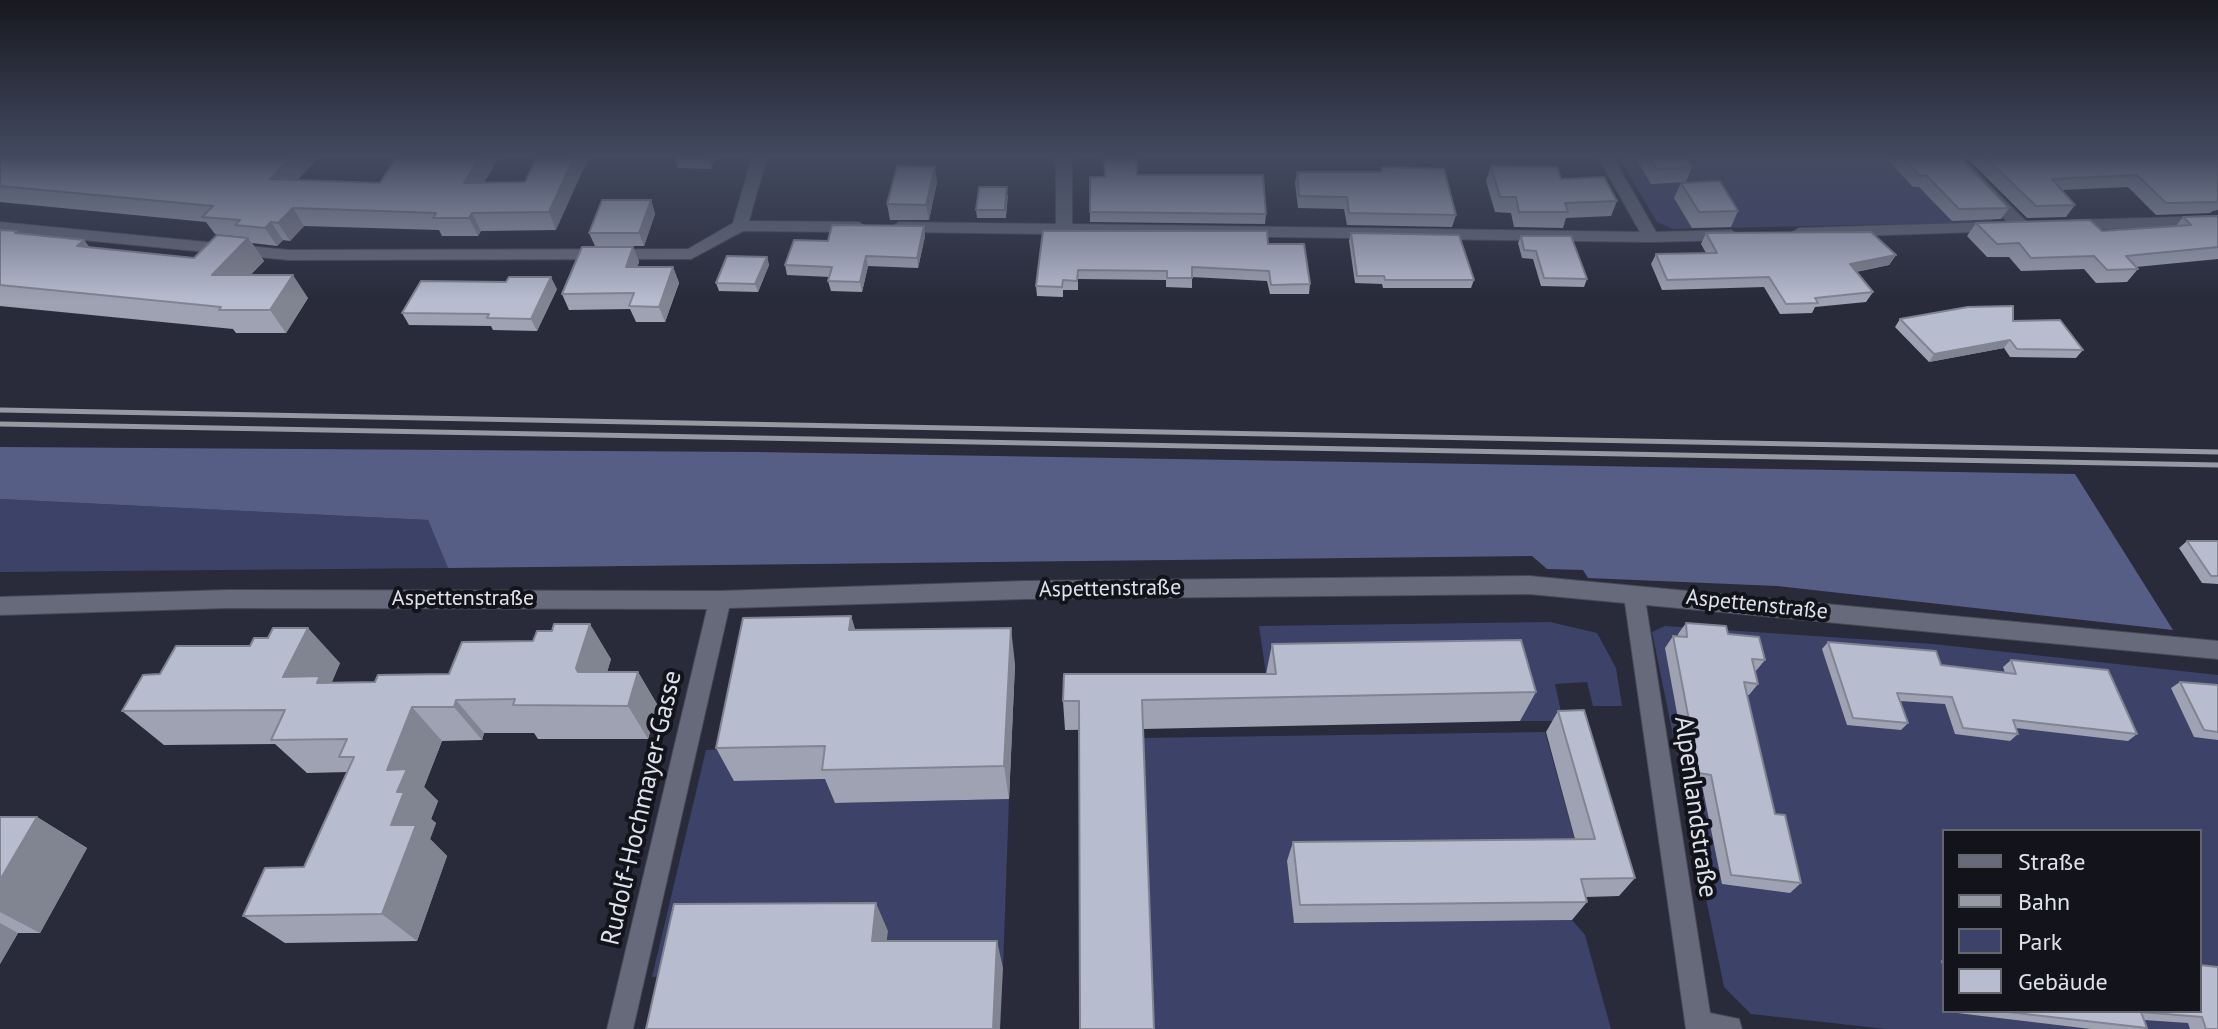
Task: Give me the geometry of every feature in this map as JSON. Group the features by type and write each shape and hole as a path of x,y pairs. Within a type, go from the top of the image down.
{"street":[{"path":"740,226 746,205"},
{"path":"1064,205 1064,228"},
{"path":"1633,205 1651,237"},
{"path":"2011,205 2037,226"},
{"path":"1775,234 2218,221"},
{"path":"0,227 305,255 691,254 740,226 1651,237 1744,235"},
{"name":"Aspettenstraße","path":"0,606 228,599 720,600 1025,590 1529,585 2218,650"},
{"name":"Alpenlandstraße","path":"1634,593 1699,1027"},
{"name":"Rudolf-Hochmayer-Gasse","path":"620,1029 720,600"},
{"path":"1699,1027 1729,1029"}],"green space":[{"path":"1647,205 1989,205 1996,212 1991,222 1673,229 1657,222"},
{"path":"0,499 428,520 448,568 0,572"},
{"path":"1550,622 1597,633 1616,668 1622,706 1593,706 1587,682 1555,684 1563,721 1520,721 1506,670 1266,674 1259,626"},
{"path":"1665,626 1933,644 2218,675 2218,1029 1886,1029 1751,1014 1724,987 1652,632"},
{"path":"1545,732 1591,897 1287,861 1294,922 1572,920 1585,935 1611,1029 1152,1029 1141,738"},
{"path":"740,748 734,781 838,779 835,803 1009,799 1003,968 883,968 887,931 686,975 652,977 706,750"}],"shaded area":[{"path":"0,447 755,452 2075,474 2173,630 1777,586 1588,578 1583,570 1547,569 1532,556 448,568 428,520 0,499"}],"building":[{"path":"203,205 552,205 549,212 472,213 469,218 433,218 436,213 293,208 278,223 271,222 265,228 235,225 240,220 202,217 213,206"},
{"path":"600,205 649,205 639,233 589,233"},
{"path":"977,205 1005,205 1005,210 976,210"},
{"path":"1090,205 1265,205 1266,214 1090,212"},
{"path":"1348,205 1453,205 1456,215 1349,213"},
{"path":"1518,205 1566,205 1568,212 1519,212"},
{"path":"1695,205 1734,205 1738,211 1699,212"},
{"path":"1955,205 2006,205 2009,208 1959,209"},
{"path":"2218,216 2218,247 2126,256 2138,269 2107,270 2094,256 2031,258 2019,243 1997,244 1976,223 2090,220 2102,231 2191,225 2183,217"},
{"path":"832,225 924,226 917,258 866,256 860,282 828,281 832,267 785,265 794,240 828,241"},
{"path":"0,230 84,240 77,246 194,258 217,235 248,238 212,275 293,275 270,310 219,310 221,307 0,285"},
{"path":"1043,231 1267,231 1268,244 1304,244 1310,284 1271,285 1269,271 1192,267 1192,278 1167,278 1167,271 1078,270 1077,281 1063,280 1062,287 1036,286"},
{"path":"1871,232 1896,255 1850,264 1873,292 1815,298 1818,303 1786,304 1769,277 1667,280 1656,254 1717,253 1706,233"},
{"path":"1351,233 1459,235 1474,280 1385,280 1384,276 1357,276"},
{"path":"1521,236 1571,236 1587,279 1544,278 1536,251 1524,250"},
{"path":"582,247 633,247 626,267 673,267 659,307 629,306 634,293 562,294"},
{"path":"727,256 767,257 755,284 716,283"},
{"path":"509,277 551,277 531,319 487,318 489,314 402,313 421,281 506,282"},
{"path":"2013,306 2013,321 2060,320 2083,350 2017,349 2010,340 1934,354 1900,319 1968,307"},
{"path":"2187,541 2218,541 2218,576 2211,576"},
{"path":"851,616 849,630 1011,628 1004,766 822,770 825,746 716,748 743,618"},
{"path":"1686,623 1726,626 1728,634 1759,637 1765,660 1752,659 1758,684 1744,682 1775,814 1785,815 1801,883 1731,875 1711,775 1699,773 1673,636 1687,637"},
{"path":"554,624 590,624 576,668 578,672 638,672 628,706 513,705 515,699 456,700 454,707 412,707 387,770 407,769 397,792 404,792 391,825 416,825 382,914 243,916 265,868 304,867 354,757 339,757 347,739 271,740 285,710 122,711 143,675 160,674 176,646 250,646 254,638 268,638 273,628 308,628 283,677 320,676 317,683 375,682 378,675 449,674 462,642 533,641 537,631 552,631"},
{"path":"1521,640 1536,692 1142,700 1154,1029 1080,1029 1079,701 1063,701 1064,674 1276,674 1272,644"},
{"path":"1828,642 1936,651 1941,665 2016,674 2011,660 2108,670 2137,734 2013,720 2018,734 1963,728 1952,697 1897,693 1908,723 1853,718"},
{"path":"2180,682 2218,685 2218,732 2204,730"},
{"path":"1584,710 1635,878 1581,879 1587,902 1300,905 1293,842 1595,839 1558,711"},
{"path":"0,817 37,817 0,880"},
{"path":"876,903 872,941 997,941 993,1029 646,1029 674,904"},
{"path":"2202,965 2218,967 2218,1029 2206,1029 2202,1017 2153,1013 2202,1013"},
{"path":"2016,1013 2141,1013 2147,1028"}],"railway":[{"path":"0,410 2218,452"},
{"path":"0,424 2218,465"}]}
